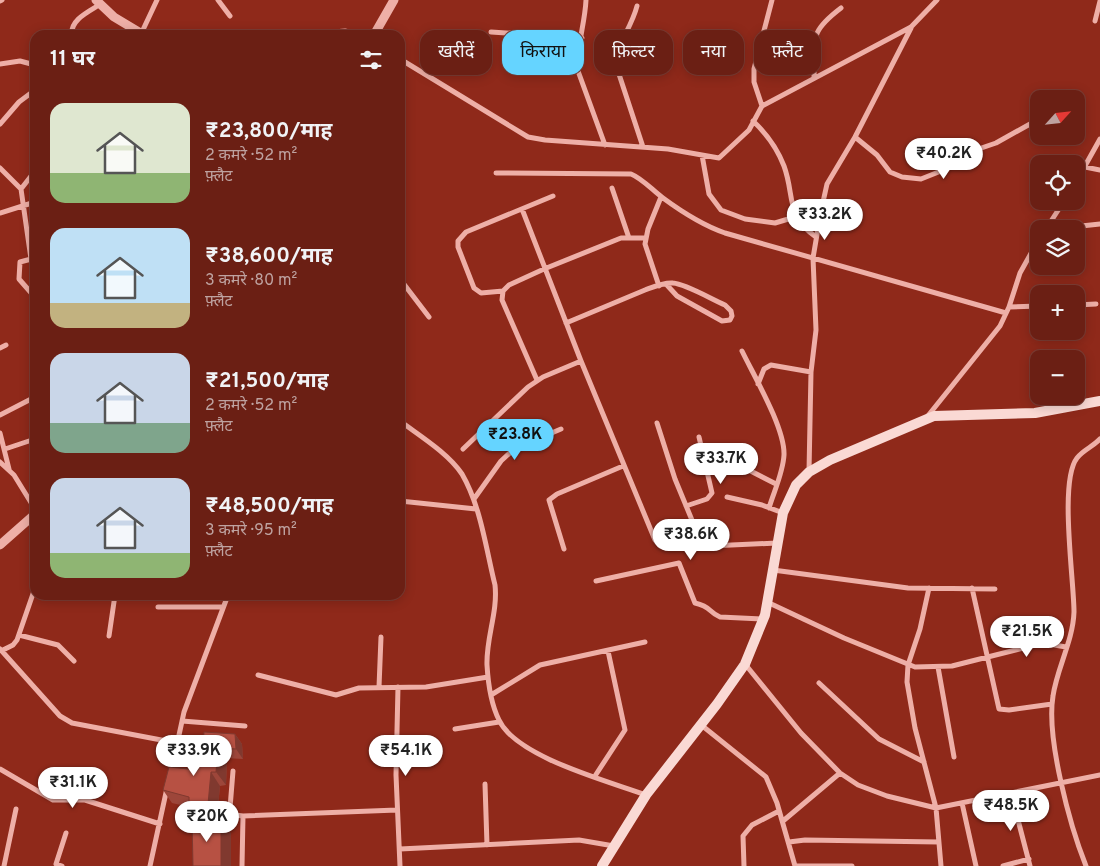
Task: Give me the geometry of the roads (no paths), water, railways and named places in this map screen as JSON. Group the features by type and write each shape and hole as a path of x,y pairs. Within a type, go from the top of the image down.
{"main road":[{"path":"602,866 646,795 745,664 763,619 783,514 796,485 809,472 927,417 1035,413 1100,401"}],"street":[{"path":"138,30 157,0"},
{"path":"218,0 230,16"},
{"path":"377,30 394,0"},
{"path":"583,30 586,0"},
{"path":"762,106 754,82 754,69 772,0"},
{"path":"809,472 811,372 816,330 813,258 827,184 855,137 911,28 937,0"},
{"path":"1095,21 1100,1"},
{"path":"72,30 72,26 76,21 97,2 132,30"},
{"path":"637,6 634,20 616,54 615,62 643,147"},
{"path":"814,78 816,32 820,25 841,8"},
{"path":"405,62 528,137 605,145 668,148 720,158 749,130 762,106 911,28"},
{"path":"0,64 20,61 30,64"},
{"path":"579,75 605,145"},
{"path":"0,124 19,102 30,94"},
{"path":"754,121 765,132 784,166 795,217 806,230 816,237"},
{"path":"855,137 877,155 890,172 907,178 921,178 940,171 958,156 996,143 1030,124"},
{"path":"1100,139 1085,166 1100,170"},
{"path":"702,155 710,194 721,210 745,219 775,223 795,217"},
{"path":"0,168 21,189 30,238"},
{"path":"496,173 631,174 638,177 661,197 713,229 1006,313"},
{"path":"21,189 30,177"},
{"path":"612,188 629,238"},
{"path":"503,291 481,293 474,288 458,247 458,240 466,232 553,196"},
{"path":"659,286 645,244 661,197"},
{"path":"0,213 30,204"},
{"path":"522,209 544,269 655,540 660,546 666,548 778,543"},
{"path":"1085,226 1100,224"},
{"path":"538,380 502,300 503,291 509,285 544,269 629,238 646,238"},
{"path":"927,417 996,331 1009,307 1020,273 1030,255"},
{"path":"30,259 20,262 19,279 30,291"},
{"path":"566,323 666,284 679,284 725,306 731,311 730,320 722,320 677,296 666,284"},
{"path":"405,285 430,317"},
{"path":"1085,305 1096,304"},
{"path":"1009,307 1030,306"},
{"path":"0,348 6,345"},
{"path":"742,350 778,427 783,447 783,460 769,508"},
{"path":"463,449 538,380 581,361"},
{"path":"758,384 764,370 771,365 811,372"},
{"path":"0,415 30,400"},
{"path":"657,423 694,526 698,547"},
{"path":"405,425 452,463 461,474 474,499 497,599 488,649 488,677 499,722 533,753 646,795"},
{"path":"474,499 501,461 514,449 561,429"},
{"path":"0,433 9,469 30,501"},
{"path":"686,506 707,499 712,493 699,437"},
{"path":"1086,866 1074,834 1051,721 1055,682 1073,625 1074,610 1069,535 1072,472 1077,457 1100,438"},
{"path":"4,449 30,441"},
{"path":"700,445 776,484"},
{"path":"0,462 9,469"},
{"path":"564,548 549,500 557,494 624,466"},
{"path":"727,497 769,508 783,514"},
{"path":"405,502 476,509"},
{"path":"0,545 30,518"},
{"path":"596,581 679,563 695,603 708,606 714,615 720,617 763,619"},
{"path":"773,570 908,588 995,589"},
{"path":"929,588 920,630 908,665 907,688 936,808 941,866"},
{"path":"972,588 999,709 1009,710 1052,704"},
{"path":"31,600 19,635 13,646 2,650 60,716 72,723 177,743"},
{"path":"108,636 114,600"},
{"path":"150,866 182,721 226,600"},
{"path":"767,602 908,665 938,667 988,659 1043,643 1066,647"},
{"path":"158,607 224,607"},
{"path":"19,635 58,645 74,660"},
{"path":"379,687 381,637"},
{"path":"491,695 532,668 644,642"},
{"path":"595,776 625,730 608,651"},
{"path":"745,664 801,733 840,773 864,788 914,804 936,808 1100,774"},
{"path":"938,667 954,757"},
{"path":"258,674 336,695 359,688 426,687 488,677"},
{"path":"819,684 879,739 924,762"},
{"path":"398,687 396,774 400,866"},
{"path":"182,721 244,726"},
{"path":"454,729 499,722"},
{"path":"700,724 766,777 783,821 795,866 852,866"},
{"path":"0,769 52,800 86,800 160,824"},
{"path":"233,771 230,808 235,815 397,810"},
{"path":"783,821 840,773"},
{"path":"484,784 487,845"},
{"path":"1011,792 1030,866"},
{"path":"962,803 976,866"},
{"path":"4,866 16,809"},
{"path":"744,866 742,836 752,825 779,810"},
{"path":"242,866 243,816"},
{"path":"58,865 66,834"},
{"path":"400,849 579,840 614,846"},
{"path":"789,842 805,840 939,842"},
{"path":"1003,866 1028,859"}]}
